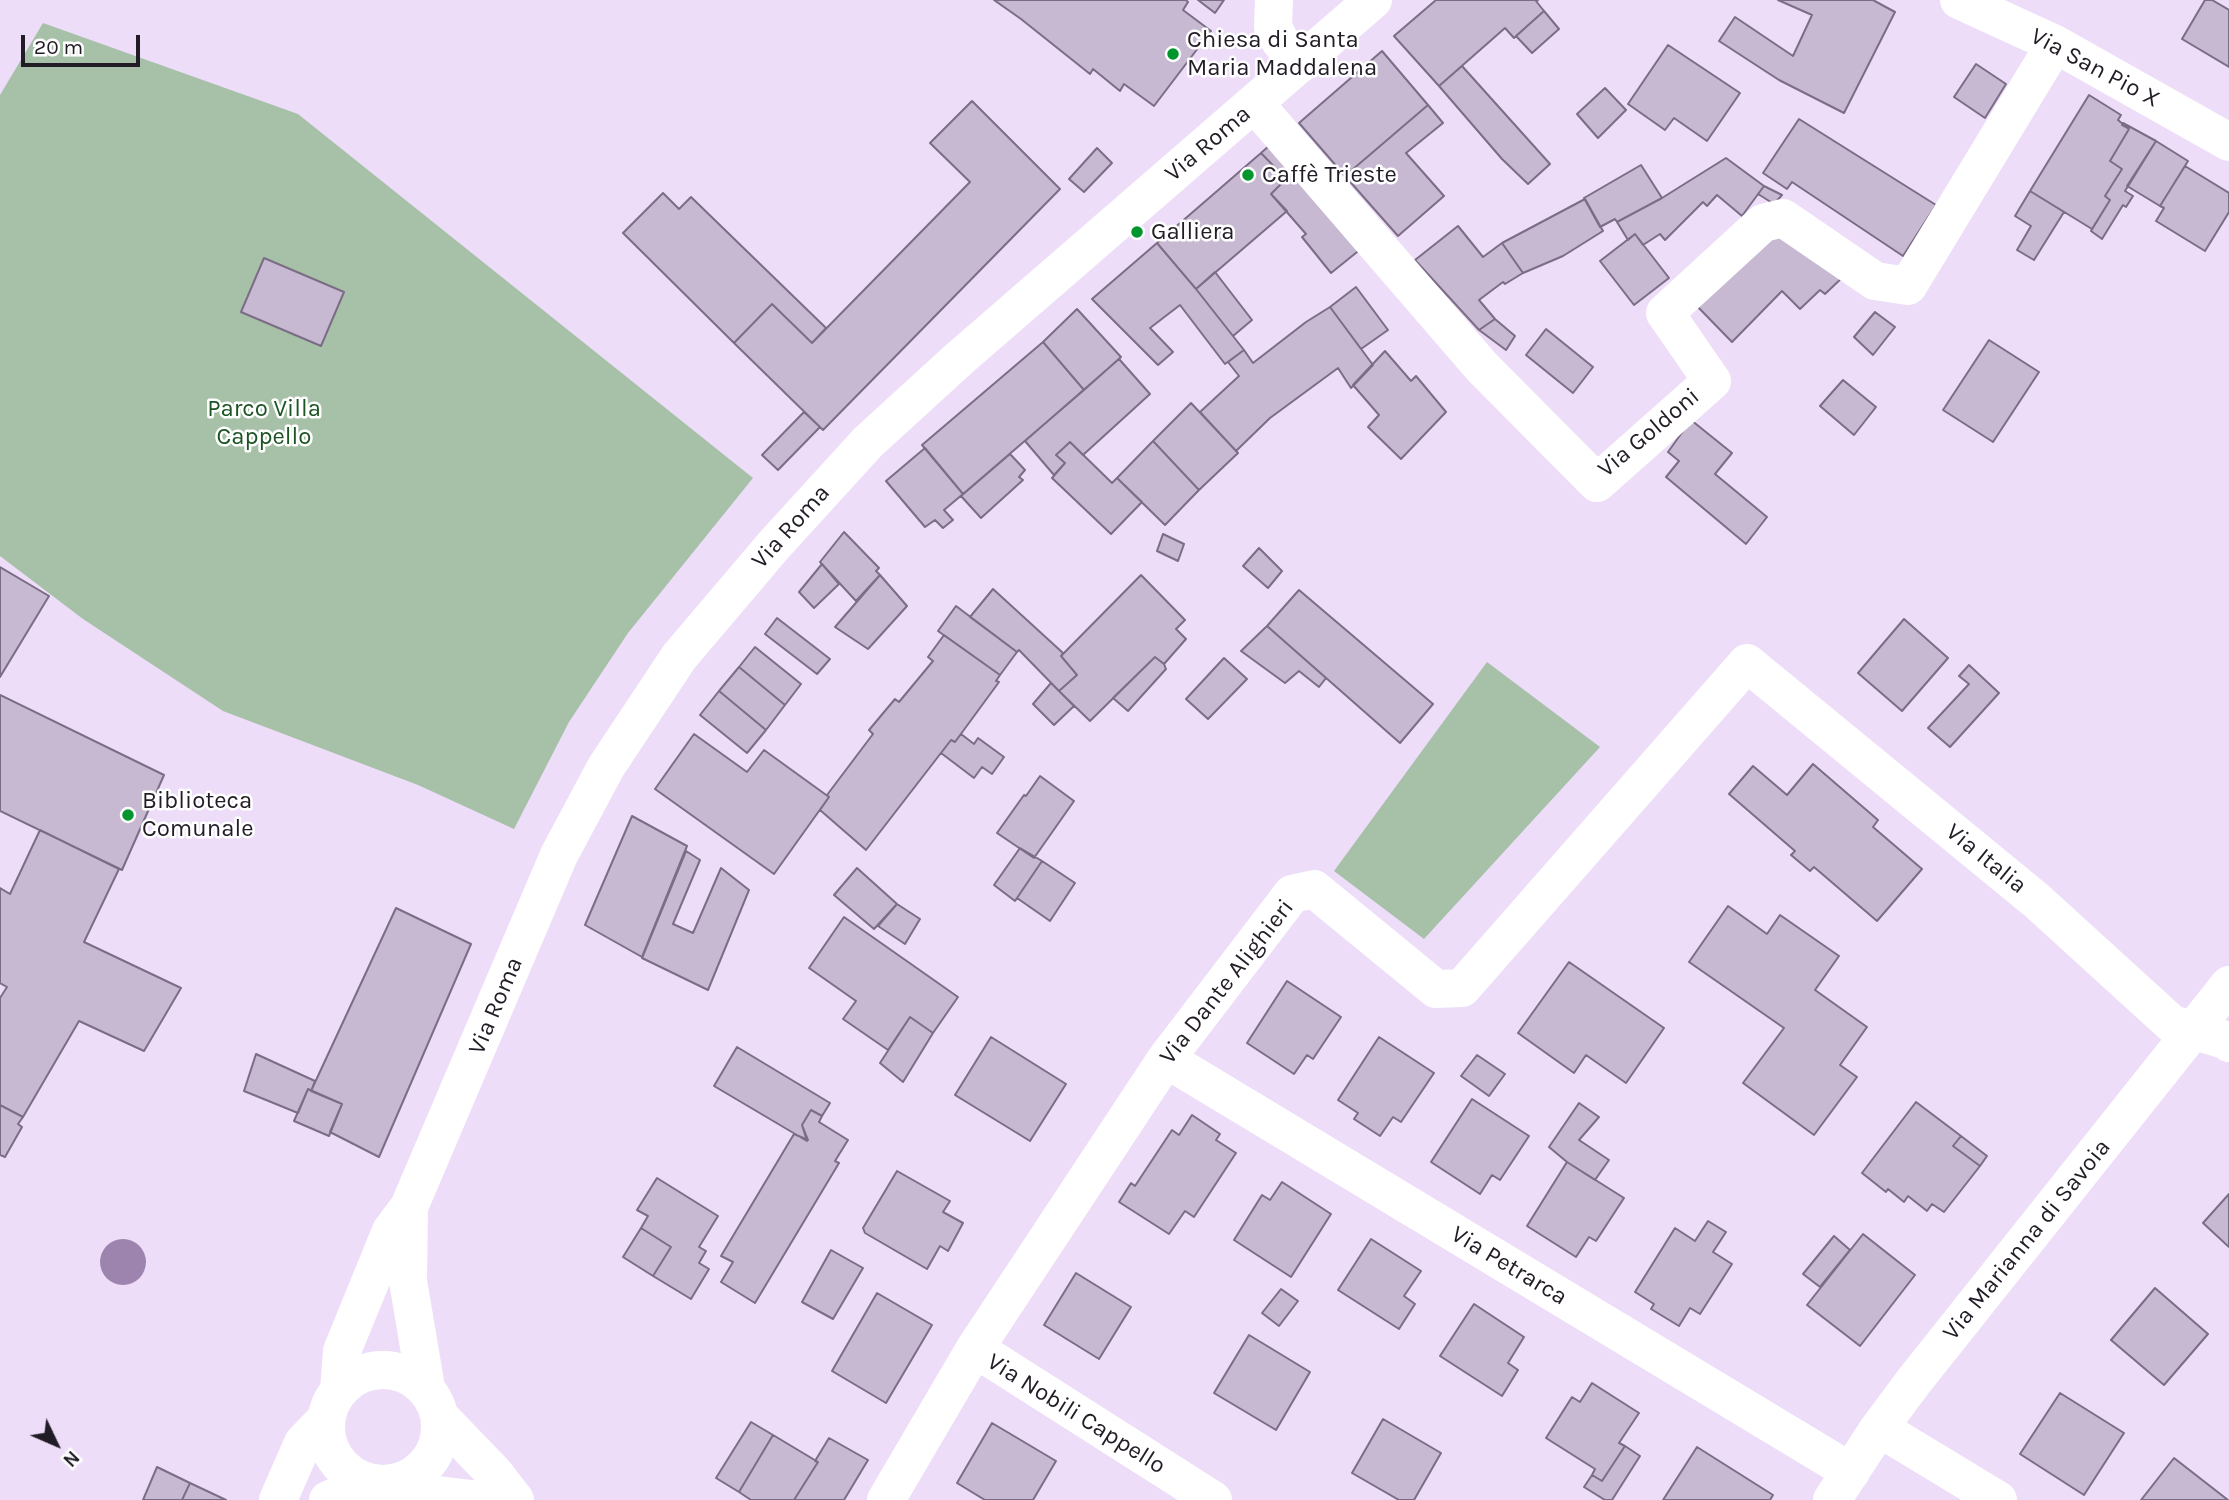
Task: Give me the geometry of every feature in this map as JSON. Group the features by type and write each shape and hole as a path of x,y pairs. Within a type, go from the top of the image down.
{"street":[{"path":"1274,0 1273,27 1280,41 1300,64"},
{"name":"Via Roma","path":"378,1483 349,1473 335,1459 327,1439 342,1351 391,1231 409,1207 559,855 606,767 679,657 774,545 868,442 960,358 1373,0"},
{"name":"Via San Pio X","path":"1959,0 2055,44 2229,142"},
{"name":"Via Goldoni","path":"1255,104 1481,366 1597,483 1712,381 1665,313 1763,223 1783,218 1875,281 1908,286 2055,44"},
{"name":"Via Italia","path":"1746,663 2037,901 2172,1024 2229,1043"},
{"name":"Via Dante Alighieri","path":"886,1500 974,1350 1166,1059 1292,894 1314,889 1436,989 1462,988 1746,663"},
{"name":"Via Marianna di Savoia","path":"1841,1486 1914,1381 2229,985"},
{"name":"Via Petrarca","path":"1166,1059 1841,1486"},
{"name":"Via Roma","path":"328,1500 378,1483 409,1478 423,1468 434,1453 440,1436 408,1281 409,1207"},
{"name":"Via Nobili Cappello","path":"974,1350 1213,1500"},
{"path":"278,1500 303,1443 347,1382 382,1369 405,1374 515,1500"},
{"path":"1879,1428 1998,1500"},
{"path":"378,1483 421,1493 480,1500"}],"green space":[{"name":"Parco Villa Cappello","path":"43,23 298,114 753,478 628,633 569,722 514,829 418,785 223,711 83,619 0,556 0,95"},
{"path":"1487,662 1600,747 1424,939 1334,871"}],"shaded area":[{"path":"123,1239 139,1246 146,1262 139,1278 123,1285 107,1278 100,1262 107,1246"}],"building":[{"path":"994,0 1186,0 1188,2 1183,10 1211,31 1154,106 1124,84 1120,91 1093,69 1090,74"},
{"path":"1198,0 1224,0 1215,13"},
{"path":"1436,0 1538,0 1536,1 1544,11 1514,38 1505,28 1439,86 1394,36"},
{"path":"1778,0 1873,0 1895,12 1844,113 1779,80 1719,41 1735,17 1793,56 1812,15"},
{"path":"2205,0 2212,0 2229,10 2229,67 2182,39"},
{"path":"1544,11 1559,29 1532,53 1516,36"},
{"path":"1668,45 1740,93 1707,141 1674,118 1665,130 1628,104"},
{"path":"1382,51 1428,105 1345,176 1299,123"},
{"path":"1976,64 2006,84 1985,118 1954,97"},
{"path":"1462,66 1550,164 1528,184 1502,159 1439,86"},
{"path":"1605,88 1626,110 1598,138 1577,114"},
{"path":"2089,95 2121,115 2118,120 2129,129 2110,161 2122,169 2105,196 2110,200 2092,229 2030,191"},
{"path":"972,101 1060,189 823,430 734,343 772,304 812,343 970,182 930,143"},
{"path":"1428,105 1443,123 1406,153 1444,196 1398,236 1345,176"},
{"path":"1799,119 1936,205 1903,256 1792,182 1787,189 1763,173"},
{"path":"2123,123 2156,141 2125,191 2133,196 2126,207 2123,205 2102,239 2091,231 2110,200 2105,196 2122,169 2110,161 2129,129 2122,125"},
{"path":"1278,138 1367,244 1331,273 1302,237 1306,234 1271,194 1286,179 1261,153"},
{"path":"2156,141 2188,161 2160,206 2127,186"},
{"path":"1097,148 1112,163 1084,192 1069,179"},
{"path":"1261,153 1286,179 1271,194 1287,211 1196,289 1157,243"},
{"path":"1726,158 1764,186 1742,216 1717,195 1707,206 1703,202 1665,240 1660,234 1643,245 1635,234 1628,240 1617,222"},
{"path":"1641,165 1662,198 1617,222 1615,219 1600,227 1584,198"},
{"path":"2185,166 2229,193 2229,212 2205,251 2156,221 2164,208 2160,206"},
{"path":"1764,186 1782,195 1774,204 1758,194"},
{"path":"2030,191 2064,212 2034,260 2017,250 2031,226 2015,216"},
{"path":"663,193 679,209 691,197 826,328 812,343 772,304 734,343 623,233"},
{"path":"1585,199 1603,231 1563,256 1523,273 1502,243"},
{"path":"1458,226 1483,257 1502,243 1523,273 1505,284 1503,282 1479,300 1495,319 1479,330 1415,260"},
{"path":"1780,227 1846,274 1825,294 1820,290 1800,309 1782,291 1732,342 1693,302"},
{"path":"1635,234 1669,278 1634,305 1600,261"},
{"path":"1157,243 1244,350 1225,364 1180,305 1150,328 1173,352 1158,365 1092,299"},
{"path":"264,258 344,292 321,346 241,312"},
{"path":"1215,272 1252,320 1233,336 1196,289"},
{"path":"1356,287 1388,330 1361,349 1330,307"},
{"path":"1330,307 1373,365 1351,388 1338,368 1270,418 1236,451 1200,412 1239,376 1228,362 1244,350 1253,363"},
{"path":"1077,309 1121,357 1084,390 1043,342"},
{"path":"1875,312 1895,327 1873,355 1854,337"},
{"path":"1495,319 1515,336 1506,350 1479,330"},
{"path":"1546,329 1593,367 1573,393 1526,355"},
{"path":"1989,340 2039,372 1993,442 1943,410"},
{"path":"1043,342 1084,390 963,494 922,445"},
{"path":"1385,351 1411,381 1416,376 1446,412 1401,459 1368,427 1379,415 1353,385"},
{"path":"1119,359 1150,394 1083,455 1070,442 1056,455 1065,463 1054,475 1025,441"},
{"path":"1843,380 1876,407 1854,435 1820,406"},
{"path":"1191,403 1238,453 1199,490 1153,441"},
{"path":"804,412 820,427 778,470 762,455"},
{"path":"1691,420 1732,453 1715,474 1767,517 1746,544 1666,477 1679,461 1668,452"},
{"path":"1153,441 1199,490 1165,525 1117,478"},
{"path":"1070,442 1112,483 1117,478 1142,502 1111,534 1052,478 1065,463 1056,455"},
{"path":"925,448 963,494 944,510 953,520 943,528 935,520 925,527 886,481"},
{"path":"1010,454 1025,470 1019,477 1023,480 981,518 961,496"},
{"path":"844,532 879,568 876,571 880,575 856,601 820,562"},
{"path":"1163,534 1184,544 1178,561 1157,551"},
{"path":"1259,548 1282,571 1268,588 1243,566"},
{"path":"822,564 839,584 814,608 799,592"},
{"path":"0,567 49,596 0,677"},
{"path":"880,575 907,606 868,649 835,627"},
{"path":"1141,575 1185,620 1176,629 1186,639 1164,664 1155,657 1090,721 1059,691 1077,675 1061,656"},
{"path":"993,589 1063,653 1061,656 1077,675 1059,691 1019,650 1017,652 970,617"},
{"path":"1299,590 1433,704 1400,743 1267,626"},
{"path":"956,606 1017,652 1000,675 938,631"},
{"path":"777,618 830,659 817,674 765,634"},
{"path":"1904,619 1948,658 1902,711 1858,673"},
{"path":"1267,626 1326,678 1319,687 1299,671 1285,683 1241,651"},
{"path":"944,635 1000,675 996,681 999,682 955,742 951,740 866,850 820,810 829,797 827,795 873,734 869,730 895,699 899,702 933,661 928,657"},
{"path":"755,647 801,684 785,705 739,667"},
{"path":"1155,657 1166,669 1128,711 1113,698"},
{"path":"1224,658 1247,679 1208,719 1186,699"},
{"path":"1969,665 1999,693 1950,747 1928,728 1969,684 1959,676"},
{"path":"739,667 785,705 766,730 719,691"},
{"path":"1051,683 1074,706 1054,725 1033,704"},
{"path":"719,691 766,730 747,753 700,715"},
{"path":"0,695 164,775 122,870 0,811"},
{"path":"694,734 747,772 764,750 829,797 774,874 655,789"},
{"path":"961,734 974,744 978,738 1004,757 992,774 982,767 974,778 941,753 951,740 955,742"},
{"path":"1813,764 1878,820 1873,827 1922,869 1877,921 1814,867 1810,871 1791,855 1795,851 1729,794 1753,766 1787,795"},
{"path":"1040,776 1074,801 1034,858 997,833"},
{"path":"632,816 687,846 642,957 585,925"},
{"path":"40,830 119,869 84,942 181,988 144,1051 79,1021 23,1117 0,1105 0,998 7,987 0,983 0,888 10,894"},
{"path":"1020,848 1042,861 1015,901 994,885"},
{"path":"686,851 700,860 673,924 693,933 721,868 749,890 708,990 642,958"},
{"path":"1042,861 1075,883 1050,921 1017,898"},
{"path":"857,868 897,904 874,929 834,895"},
{"path":"897,904 920,919 905,944 878,926"},
{"path":"1728,906 1767,934 1780,915 1839,956 1815,990 1867,1027 1840,1065 1857,1077 1814,1135 1743,1083 1784,1028 1689,962"},
{"path":"396,908 471,944 379,1157 330,1132 342,1104 311,1091"},
{"path":"844,917 958,997 933,1033 910,1017 888,1050 843,1019 856,1001 809,968"},
{"path":"1569,962 1664,1028 1626,1083 1586,1055 1574,1073 1518,1033"},
{"path":"1287,981 1341,1017 1313,1059 1307,1055 1294,1074 1247,1043"},
{"path":"910,1017 933,1033 903,1082 880,1063"},
{"path":"991,1037 1066,1084 1030,1141 955,1095"},
{"path":"1379,1037 1434,1073 1401,1122 1393,1117 1380,1136 1354,1119 1358,1113 1338,1100"},
{"path":"737,1047 830,1103 822,1116 811,1110 802,1125 807,1141 714,1086"},
{"path":"256,1054 315,1081 311,1091 308,1089 298,1113 244,1091"},
{"path":"1477,1055 1505,1074 1489,1096 1461,1076"},
{"path":"308,1089 342,1104 329,1136 294,1121"},
{"path":"1472,1099 1529,1136 1500,1180 1492,1175 1480,1194 1431,1162"},
{"path":"1916,1102 1961,1136 1953,1146 1980,1166 1944,1212 1932,1204 1927,1211 1908,1196 1904,1202 1862,1173"},
{"path":"1579,1103 1599,1117 1579,1140 1609,1160 1595,1180 1549,1147"},
{"path":"0,1105 23,1117 18,1124 22,1127 5,1157 0,1155"},
{"path":"811,1110 822,1116 819,1122 848,1140 835,1161 839,1163 755,1303 721,1282 733,1262 721,1256 794,1134 808,1140 802,1125"},
{"path":"1192,1115 1220,1134 1216,1140 1236,1153 1194,1217 1185,1211 1169,1234 1119,1202 1131,1183 1135,1186 1172,1130 1179,1135"},
{"path":"1961,1136 1987,1156 1980,1166 1953,1146"},
{"path":"1567,1162 1624,1198 1596,1241 1589,1237 1576,1257 1527,1226"},
{"path":"897,1171 950,1201 943,1212 963,1223 948,1251 940,1246 927,1269 865,1233 863,1228"},
{"path":"657,1178 718,1216 699,1247 706,1251 699,1263 709,1269 691,1299 653,1276 671,1247 641,1228 648,1216 637,1210"},
{"path":"1282,1182 1331,1214 1291,1277 1234,1240 1262,1195 1270,1200"},
{"path":"2229,1194 2229,1247 2203,1223"},
{"path":"1708,1221 1726,1232 1713,1252 1732,1264 1700,1314 1690,1308 1679,1326 1651,1309 1654,1304 1635,1292 1675,1228 1695,1241"},
{"path":"641,1228 671,1247 653,1276 623,1257"},
{"path":"1863,1234 1915,1275 1860,1346 1807,1305"},
{"path":"1834,1236 1850,1250 1820,1287 1803,1274"},
{"path":"1371,1239 1421,1271 1404,1296 1415,1304 1399,1329 1338,1290"},
{"path":"831,1250 863,1268 833,1319 802,1302"},
{"path":"1076,1273 1131,1307 1099,1359 1044,1325"},
{"path":"2155,1288 2208,1334 2164,1385 2111,1340"},
{"path":"1281,1289 1298,1301 1279,1326 1262,1313"},
{"path":"877,1293 932,1325 886,1403 832,1371"},
{"path":"1474,1304 1524,1337 1508,1363 1518,1370 1502,1396 1440,1356"},
{"path":"1249,1335 1310,1372 1276,1430 1214,1393"},
{"path":"1592,1383 1639,1413 1619,1443 1625,1446 1602,1481 1592,1475 1595,1469 1546,1438 1572,1397 1580,1402"},
{"path":"2060,1393 2124,1433 2084,1495 2020,1454"},
{"path":"1383,1419 1441,1453 1414,1500 1399,1500 1352,1473"},
{"path":"751,1422 773,1435 739,1492 716,1478"},
{"path":"992,1423 1056,1461 1033,1500 985,1500 957,1483"},
{"path":"773,1435 818,1462 794,1500 751,1500 739,1492"},
{"path":"829,1438 868,1460 844,1500 794,1500 818,1462 815,1461"},
{"path":"1625,1446 1640,1456 1612,1500 1605,1500 1584,1487 1592,1475 1602,1481"},
{"path":"1697,1447 1773,1495 1770,1500 1663,1500"},
{"path":"2174,1458 2228,1500 2141,1500"},
{"path":"157,1467 190,1483 182,1500 143,1500"},
{"path":"190,1483 226,1500 182,1500"}],"place":[{"name":"Chiesa di Santa Maria Maddalena","path":"1173,54"},
{"name":"Caffè Trieste","path":"1248,175"},
{"name":"Galliera","path":"1137,232"},
{"name":"Biblioteca Comunale","path":"128,815"}]}
